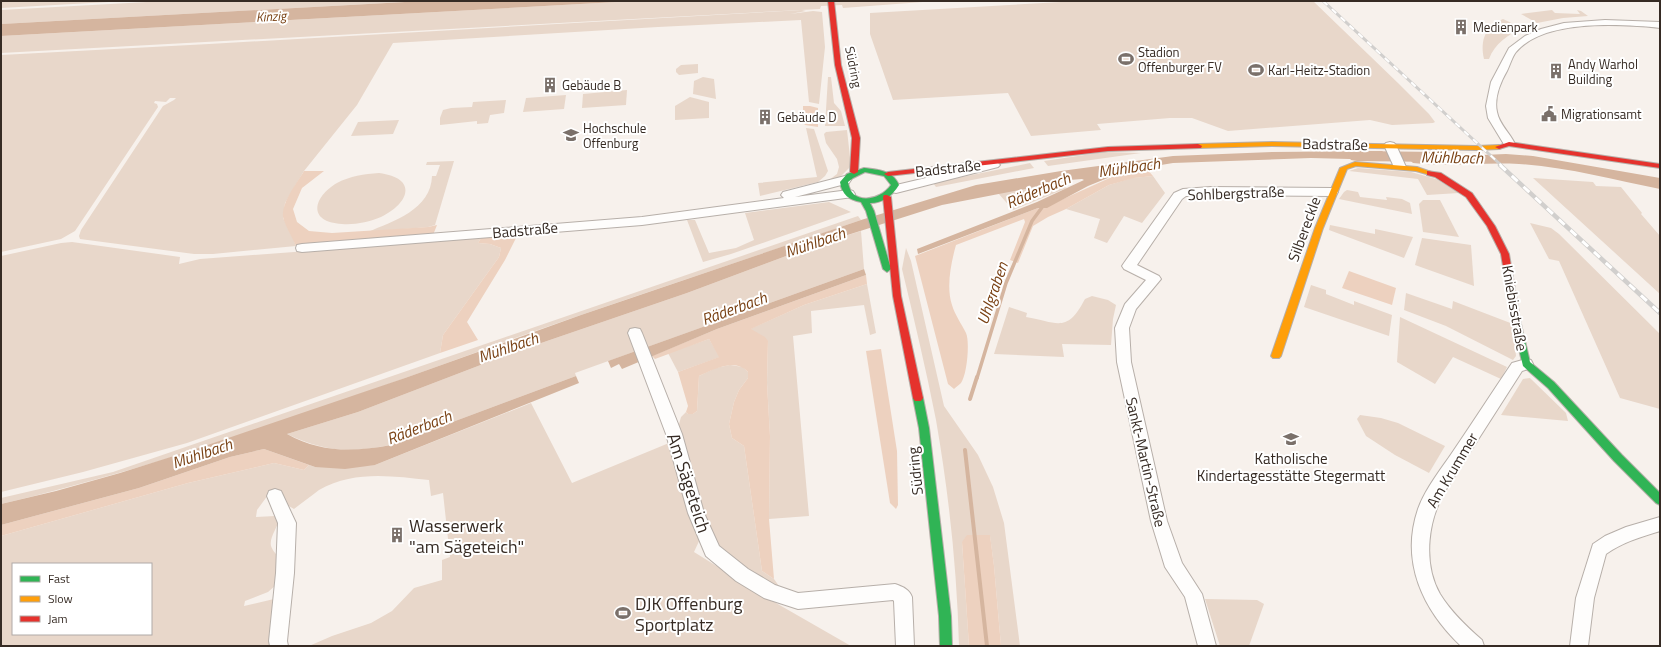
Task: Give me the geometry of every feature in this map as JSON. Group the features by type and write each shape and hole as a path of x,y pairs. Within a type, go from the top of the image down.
{"street":[{"name":"Südring","path":"831,5 838,65 856,138 864,151"},
{"path":"1509,144 1495,123 1491,107 1497,77 1503,69 1511,52 1523,41 1544,32 1577,24 1625,22 1660,25"},
{"name":"Südring","path":"849,194 845,190 844,185 849,176 856,138"},
{"name":"Badstraße","path":"888,174 1108,149 1272,144 1391,148 1477,148 1498,147 1509,144 1660,166"},
{"path":"1391,148 1399,165"},
{"name":"Badstraße","path":"896,189 1008,161"},
{"name":"Silbereckle","path":"1276,356 1295,294 1332,192 1344,168 1348,165 1355,164 1399,165"},
{"name":"Kniebisstraße","path":"1399,165 1438,175 1469,195 1491,226 1505,254 1516,319 1526,364 1551,385 1618,458 1660,500"},
{"path":"849,176 874,167 888,174 896,183 896,189 887,202 864,200 849,194"},
{"name":"Badstraße","path":"747,206 849,176"},
{"name":"Sohlbergstraße","path":"1154,279 1129,266 1178,196 1183,193 1211,191 1332,192"},
{"name":"Badstraße","path":"302,248 642,221 747,206 849,194"},
{"name":"Südring","path":"864,200 870,211 874,230 897,296"},
{"name":"Südring","path":"887,202 891,224 897,296 924,428 945,616 946,646"},
{"name":"Sankt-Martin-Straße","path":"1154,279 1130,307 1122,328 1124,362 1159,522 1174,567 1193,594 1207,646"},
{"name":"Am Sägeteich","path":"635,333 645,355 674,434 696,513 712,550 742,575 770,592 798,601 895,592 898,593 903,597 904,604 905,646"},
{"name":"Am Krummer","path":"1475,646 1440,611 1428,586 1421,558 1421,537 1428,509 1440,486 1517,367 1526,364"},
{"path":"275,496 287,523 285,573 278,641 279,646"},
{"path":"1579,646 1585,598 1600,550 1610,541 1632,532 1660,524"}],"shaded area":[{"path":"1,1 127,1 1,8"},
{"path":"165,1 423,1 1,24 1,10"},
{"path":"635,1 936,1 843,8 842,5 821,6 820,9 1,53 1,36"},
{"name":"Stadion Offenburger FV","path":"1079,1 1313,1 1398,83 1435,122 1392,125 1370,120 1228,131 1192,118 1170,118 1097,124 1101,130 1031,136 1008,93 893,100 870,34 870,13"},
{"path":"802,10 806,11 790,14 813,11 822,12 825,47 819,104 809,102 801,20 393,43 357,105 304,171 285,203 283,218 296,246 213,254 194,254 80,239 79,236 81,230 163,106 176,98 170,98 166,102 155,101 154,103 157,104 158,107 75,231 61,239 1,252 1,55"},
{"path":"1552,10 1555,13 1580,14 1577,10 1588,16 1563,18 1537,23 1521,14"},
{"path":"1503,19 1522,28 1502,40 1495,48 1489,59 1484,59 1483,46 1485,35 1492,26"},
{"path":"698,64 698,73 679,75 676,72 676,69 681,65"},
{"path":"703,77 714,79 716,99 693,94 694,81"},
{"path":"828,77 831,77 834,103 841,111 845,126 825,126"},
{"path":"627,90 626,105 582,108 583,94"},
{"path":"566,95 564,109 523,112 526,98"},
{"path":"690,97 709,102 709,118 675,120 675,106"},
{"path":"506,100 504,113 490,115 488,123 477,124 477,121 440,125 440,118 443,110 472,107 473,102"},
{"path":"803,106 818,108 818,127 805,125 803,122"},
{"path":"399,120 393,134 351,136 358,122"},
{"path":"806,128 814,129 828,171 825,176 818,182 760,196 758,183 817,177"},
{"path":"847,130 851,166 839,178 829,180 837,174 839,167 837,159 826,143 824,134 826,132"},
{"path":"1105,152 1141,153 1048,166 1044,161"},
{"path":"454,161 435,225 428,227 368,232 409,213 425,198 430,188 432,176 436,176 440,165 426,165 427,162"},
{"path":"1030,163 1034,168 936,187 933,183"},
{"path":"1146,168 1153,176 1134,178 1109,185 1033,226 1018,263 1010,260 1025,222 1024,219 956,245 951,267 949,291 953,309 966,333 968,351 965,373 961,383 954,389 948,384 915,256 1038,208 1041,209 1125,171"},
{"path":"1358,168 1411,172 1436,179 1459,193 1427,195 1418,179 1349,171"},
{"path":"304,171 324,171 302,188 293,209 297,222 309,231 332,233 428,227 437,225 433,235 296,246 284,220 283,211 290,193"},
{"path":"379,173 400,180 404,185 406,192 403,198 391,211 372,220 352,224 331,222 323,219 319,214 317,208 323,195 337,183 357,176"},
{"path":"1153,176 1165,193 1142,223 1124,216 1107,243 1094,238 1100,219 1066,209 1109,185 1132,178"},
{"path":"1533,178 1593,182 1596,186 1621,187 1660,236 1660,294"},
{"path":"1057,181 1067,188 1013,210 998,193"},
{"path":"1347,190 1358,192 1360,197 1387,200 1386,197 1402,199 1410,203 1412,214 1339,199"},
{"path":"1423,200 1440,200 1459,237 1423,232 1419,204"},
{"path":"829,202 851,212 731,254 703,262 687,220 695,220 709,253 736,248 754,240 745,213"},
{"path":"858,216 861,220 563,321 263,428 133,469 1,504 1,498 113,472"},
{"path":"1530,223 1551,228 1559,234 1660,334 1660,409 1620,398 1559,261 1549,259"},
{"path":"1330,225 1375,234 1375,229 1413,237 1404,258 1329,230"},
{"path":"861,231 864,269 575,373 576,376 391,445 376,448 349,450 326,448 287,434 358,412 512,353 687,293 813,246"},
{"path":"517,236 505,260 467,322 478,340 440,353 443,335 499,257 501,248 490,244 478,243 481,238"},
{"path":"481,238 478,243 490,244 501,248 499,257 443,335 440,353 187,443 83,472 1,492 1,256 72,242 180,257 179,264 200,259"},
{"path":"1422,238 1471,245 1474,286 1415,265"},
{"path":"906,248 911,261 944,406 978,455 993,487 1004,523 1020,646 1001,646 990,536 962,542 969,646 959,646 952,533 945,476 936,420 902,269"},
{"path":"1349,271 1396,288 1392,305 1342,288"},
{"path":"866,275 867,284 804,305 751,329 765,337 768,341 767,383 770,436 769,519 774,579 762,571 744,446 732,438 729,424 734,402 739,390 748,378 748,372 743,368 731,365 718,368 699,376 697,411 693,414 688,414 686,412 688,406 678,372 719,357 709,339 655,359 652,356 717,329"},
{"path":"867,284 876,333 870,335 864,305 811,311 812,333 793,336 809,516 769,519 770,436 767,383 768,342 750,329 804,305"},
{"path":"1311,285 1326,290 1326,294 1354,305 1354,301 1392,315 1389,336 1304,307"},
{"path":"1406,293 1452,309 1453,301 1513,324 1516,356 1513,360 1446,326 1404,310"},
{"path":"1092,296 1108,300 1116,305 1113,319 1111,345 1062,344 1064,357 994,354 1009,307 1027,313 1026,317 1061,323 1073,317 1085,299"},
{"path":"1400,317 1507,367 1501,379 1453,357 1435,384 1397,362"},
{"path":"709,339 720,357 678,372 668,353"},
{"path":"881,349 897,451 898,505 896,509 890,503 866,351"},
{"path":"730,365 743,367 748,372 748,378 739,390 734,402 729,424 732,438 744,446 762,571 774,579 781,589 769,586 715,544 705,521 676,435 681,417 686,412 688,414 693,414 697,411 699,376 715,368"},
{"path":"1530,378 1566,413 1568,421 1501,415 1523,379"},
{"path":"531,403 572,483 669,443 700,539 694,552 776,603 851,646 309,646 332,636 371,623 392,611 414,588 442,580 442,560 450,557 443,493 431,496 429,480 373,476 346,479 332,484 319,490 294,509 287,505 282,492 276,491 268,495 257,510 256,517 275,516 279,518 272,536 271,546 280,560 276,585 268,592 245,601 244,606 274,599 273,646 1,646 1,536 188,483 274,463 304,470 309,465 315,467 375,465"},
{"path":"1360,415 1381,418 1398,423 1445,446 1429,473 1395,455 1366,436 1357,419"},
{"path":"264,449 309,465 304,470 274,463 188,483 1,536 1,525 139,488 230,457"},
{"path":"967,535 990,535 1001,646 969,646 962,542"},
{"path":"1205,599 1257,600 1264,604 1249,646 1220,646"}],"water":[{"name":"Kinzig","path":"423,1 635,1 1,36 1,24"},
{"path":"1382,151 1388,156 1388,160 1311,158 1173,163 1125,171 1088,186 1047,208 1038,208 918,254 917,249 1037,202 1084,180 1057,181 1025,189 942,205 813,246 687,293 512,353 358,412 287,434 312,445 325,448 351,450 391,445 576,376 579,383 375,465 345,469 315,467 264,449 230,457 139,488 1,525 1,504 56,491 120,473 196,449 405,378 581,315 861,220 976,185 1061,171 1173,156 1272,152"},
{"path":"1407,153 1458,156 1506,154 1533,156 1660,178 1660,189 1573,171 1519,164 1439,165 1413,163 1407,157"},
{"path":"864,269 866,275 717,329 622,369 619,364 611,368 608,361"}],"waterway":[{"name":"Mühlbach","path":"1357,156 1437,157"},
{"name":"Uhlgraben","path":"977,378 1006,283 1032,221 1043,206"},
{"name":"Uhlgraben","path":"970,399 977,377"},
{"name":"Uhlgraben","path":"965,450 987,646"}],"railway":[{"path":"1323,1 1502,166"},
{"path":"1500,165 1660,313"}],"traffic: fast":[{"path":"864,170 882,173 890,177 895,185 890,193 874,201 856,199 849,195 845,189 844,182 850,176 864,170"},
{"path":"864,200 870,211 887,269"},
{"path":"1516,320 1526,364 1551,385 1618,458 1660,500"},
{"path":"918,398 924,428 945,616 946,646"}],"traffic: slow":[{"path":"1198,146 1272,144 1477,148 1499,147"},
{"path":"1276,356 1319,228 1344,168 1355,164 1417,169 1430,173"}],"traffic: jam":[{"path":"831,1 838,65 856,138 854,172"},
{"path":"1499,147 1509,144 1660,166"},
{"path":"888,174 1108,149 1198,146"},
{"path":"1430,173 1438,175 1469,195 1491,226 1505,254 1516,320"},
{"path":"887,197 897,296 918,398"}],"place":[{"name":"Medienpark","path":"1461,27"},
{"name":"Stadion Offenburger FV","path":"1126,59"},
{"name":"Karl-Heitz-Stadion","path":"1256,70"},
{"name":"Andy Warhol Building","path":"1556,71"},
{"name":"Gebäude B","path":"550,85"},
{"name":"Migrationsamt","path":"1549,114"},
{"name":"Gebäude D","path":"765,117"},
{"name":"Hochschule Offenburg","path":"571,135"},
{"name":"Katholische Kindertagesstätte Stegermatt","path":"1291,439"},
{"name":"Wasserwerk \"am Sägeteich\"","path":"397,535"},
{"name":"DJK Offenburg Sportplatz","path":"623,613"}],"water label":[{"name":"Räderbach","path":"1038,190"},
{"name":"Räderbach","path":"734,308"},
{"name":"Räderbach","path":"419,427"}]}
